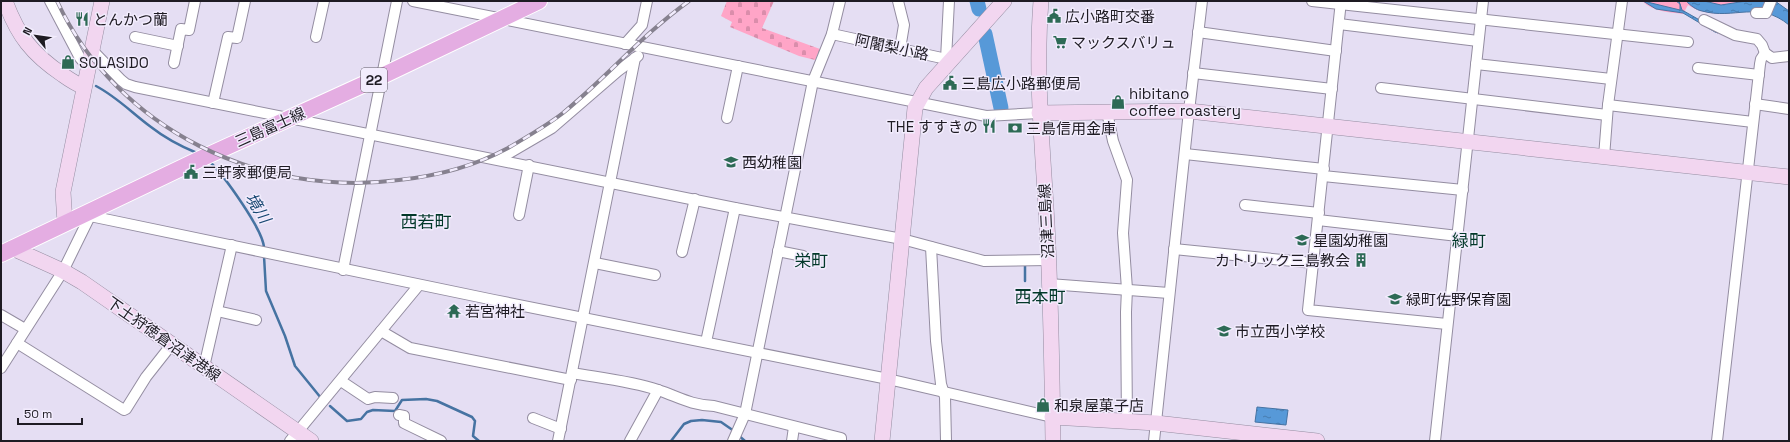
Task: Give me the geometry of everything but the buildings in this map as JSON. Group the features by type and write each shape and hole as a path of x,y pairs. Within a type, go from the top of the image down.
{"main road":[{"name":"三島富士線","path":"4,251 88,214 203,158 382,76 539,1"}],"street":[{"path":"5,1 16,26 30,48 58,72 84,87"},
{"path":"50,1 80,58 88,67"},
{"path":"65,223 63,192 102,1"},
{"path":"174,63 181,29 189,30 195,1"},
{"path":"213,103 228,37 237,38 245,1"},
{"path":"316,37 324,1"},
{"path":"343,270 397,1"},
{"path":"413,1 986,116 1039,113 1189,111 1789,177"},
{"path":"625,44 642,25 647,1"},
{"path":"736,439 745,414 813,81 832,34 839,1"},
{"path":"898,1 904,25 900,49"},
{"path":"949,1 949,59"},
{"path":"882,441 913,114 917,103 926,88 949,59 1004,1"},
{"name":"沼津三島線","path":"1041,1 1038,37 1039,113 1048,260 1053,441"},
{"path":"1154,441 1202,1"},
{"path":"1312,1 1340,2 1688,42"},
{"path":"1435,441 1483,1"},
{"path":"1604,157 1608,104 1622,1"},
{"path":"1756,13 1766,13 1771,1"},
{"path":"1340,2 1319,217 1308,310 1447,324"},
{"path":"1704,20 1731,34 1757,39 1762,45 1765,53 1777,58 1789,56"},
{"path":"1339,24 1478,41"},
{"path":"1198,32 1336,51"},
{"name":"阿闍梨小路","path":"832,34 949,59"},
{"path":"135,37 178,46"},
{"path":"499,159 552,128 635,58 648,49"},
{"path":"92,50 110,70 126,84 213,103 371,133 735,208 902,239 984,261 1048,260"},
{"path":"1717,441 1753,122 1761,59 1765,53"},
{"path":"558,441 584,318 635,58"},
{"path":"1476,64 1611,79"},
{"path":"727,118 738,66"},
{"path":"1698,68 1759,75"},
{"path":"1193,73 1332,90"},
{"path":"1381,88 1607,115"},
{"path":"1608,104 1753,122"},
{"path":"1756,104 1789,109"},
{"path":"1108,112 1113,141 1126,177 1123,233 1127,289 1127,421"},
{"path":"1185,154 1463,190"},
{"path":"519,215 529,166"},
{"path":"682,252 695,200"},
{"path":"1245,205 1319,217 1458,236"},
{"path":"706,342 735,208"},
{"path":"1,368 63,271 88,214 343,270 888,379 1052,417 1156,423 1293,440 1317,441"},
{"path":"204,367 232,246"},
{"path":"931,247 935,338 945,397 946,441"},
{"path":"1174,249 1313,263"},
{"name":"下土狩徳倉沼津港線","path":"4,251 63,271 88,286 204,367 294,437 311,441"},
{"path":"778,251 803,256"},
{"path":"594,263 655,275"},
{"path":"1048,284 1169,293"},
{"path":"294,437 419,285"},
{"path":"217,311 256,320"},
{"path":"1,315 25,329"},
{"path":"381,331 410,348 572,377 658,390 698,406 714,406 842,438 841,441"},
{"path":"17,343 124,410 146,377 172,344"},
{"path":"341,381 368,399 375,397 393,398"},
{"path":"630,441 658,390"},
{"path":"399,415 404,416 404,423 441,441"},
{"path":"533,418 561,429"},
{"path":"792,441 794,427"}],"green space":[{"path":"727,1 774,1 762,28 820,49 815,60 799,56 730,27 732,22 721,16"},
{"path":"1642,1 1751,1 1748,11 1717,14 1695,9 1688,5 1683,14 1657,9"}],"water":[{"path":"1643,1 1680,10 1680,4 1682,10 1719,31 1718,33 1715,32 1683,13 1656,9"},
{"path":"1686,1 1704,1 1721,5 1746,1 1775,1 1789,11 1789,25 1778,18 1757,12 1714,13 1702,11 1691,6"},
{"path":"1257,407 1288,410 1286,425 1255,422"}],"waterway":[{"path":"977,1 979,9"},
{"path":"985,34 1001,108"},
{"name":"境川","path":"96,86 118,100 162,135 197,153"},
{"name":"境川","path":"209,161 224,178 251,217 258,230 264,249"},
{"name":"境川","path":"264,256 266,291 285,336 295,366 321,398"},
{"path":"1025,266 1025,281"},
{"name":"境川","path":"330,406 347,421 361,419 367,412 373,410 395,411 402,400 426,399 437,401 472,417 475,421 473,436 479,441"},
{"name":"境川","path":"671,441 684,424 691,421 702,420 721,422 734,431"},
{"name":"境川","path":"738,435 745,441"}],"railway":[{"path":"57,1 83,46 116,86 155,119 199,146 246,165 296,178 347,183 399,180 441,173 469,165 508,148 563,113 656,27 689,1"}],"place":[{"name":"広小路町交番","path":"1054,16"},
{"name":"とんかつ蘭","path":"82,19"},
{"name":"マックスバリュ","path":"1060,42"},
{"name":"SOLASIDO","path":"68,62"},
{"name":"三島広小路郵便局","path":"950,83"},
{"name":"hibitano coffee roastery","path":"1118,102"},
{"name":"THE すすきの","path":"989,126"},
{"name":"三島信用金庫","path":"1015,128"},
{"name":"西幼稚園","path":"731,162"},
{"name":"三軒家郵便局","path":"191,172"},
{"name":"星園幼稚園","path":"1302,240"},
{"name":"カトリック三島教会","path":"1361,260"},
{"name":"緑町佐野保育園","path":"1395,299"},
{"name":"若宮神社","path":"454,311"},
{"name":"市立西小学校","path":"1224,331"},
{"name":"和泉屋菓子店","path":"1043,405"}],"district":[{"name":"西若町","path":"426,222"},
{"name":"緑町","path":"1469,241"},
{"name":"栄町","path":"811,261"},
{"name":"西本町","path":"1040,297"}]}
